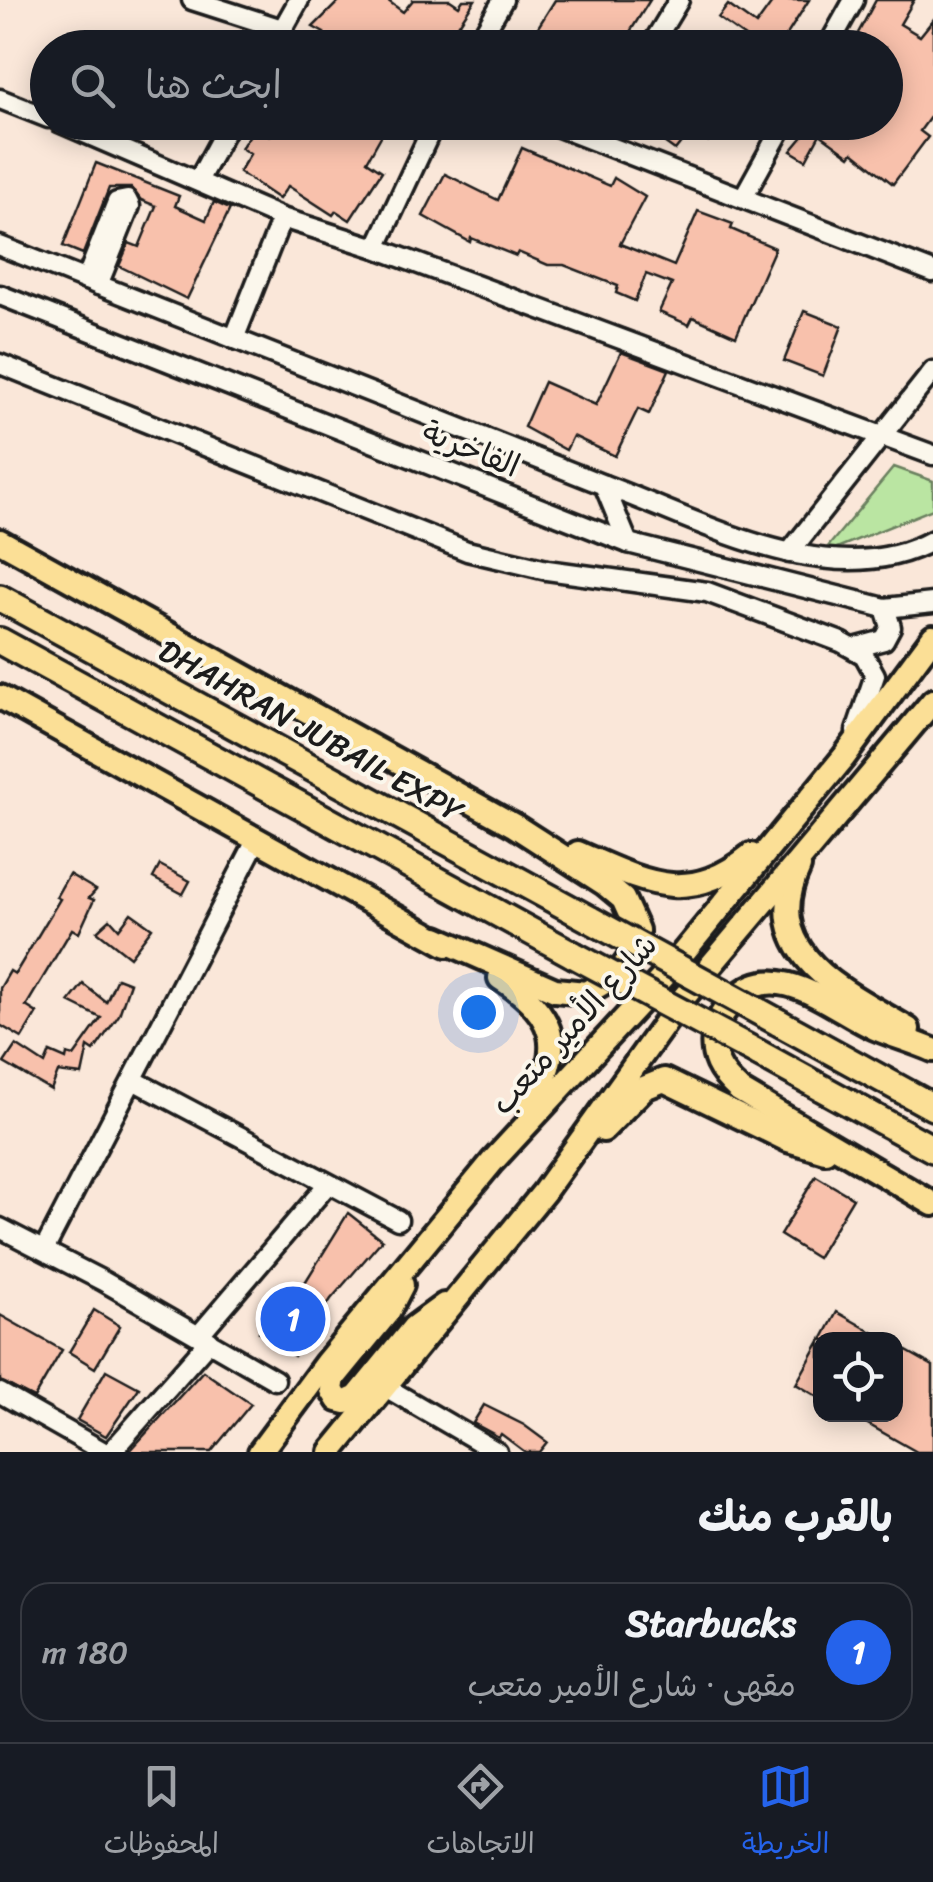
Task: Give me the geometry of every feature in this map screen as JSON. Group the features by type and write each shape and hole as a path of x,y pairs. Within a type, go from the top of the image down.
{"highway":[{"name":"DHAHRAN JUBAIL EXPY","path":"0,598 933,1107"},
{"path":"0,641 933,1149"}],"main road":[{"path":"0,542 515,826 622,899 637,930 636,948 628,962 601,986 572,993 555,990 437,938"},
{"name":"شارع الأمير متعب","path":"260,1452 326,1363 492,1162 632,1014 844,758 933,637"},
{"path":"0,697 437,938 520,991 540,1010 551,1036 548,1076 492,1162"},
{"name":"شارع الأمير متعب","path":"335,1452 544,1192 657,1033 810,844 933,702"},
{"path":"908,734 933,720"},
{"path":"515,826 625,873 675,886 717,878 785,828"},
{"path":"810,844 790,887 788,910 794,940 808,964 933,1046"},
{"path":"933,1046 874,1027 784,982 756,984 742,991 722,1015 713,1046 724,1077 852,1160 933,1204"},
{"path":"544,1192 632,1100 654,1082 664,1080 788,1140 852,1160"},
{"path":"422,1246 388,1312 334,1378 332,1390 338,1400 346,1402 358,1396 414,1327 466,1290"},
{"path":"249,1452 326,1363"}],"street":[{"path":"192,0 282,29 298,0"},
{"path":"485,30 502,0"},
{"path":"661,30 679,0"},
{"path":"838,30 854,0"},
{"path":"0,98 30,110"},
{"path":"103,140 282,218 376,248 933,455"},
{"path":"199,179 220,140"},
{"path":"376,248 427,140"},
{"path":"743,198 775,140"},
{"path":"594,141 933,272"},
{"path":"234,338 282,218"},
{"path":"0,246 604,485 789,553 840,563 870,561 933,540"},
{"name":"الفاخرية","path":"0,295 628,543 885,608 933,603"},
{"path":"0,364 467,551 547,570 708,592 854,648 864,655 875,675 872,693 844,758"},
{"path":"789,553 933,370"},
{"path":"604,485 628,543"},
{"path":"854,648 884,640 891,627 885,608"},
{"path":"44,1250 257,839"},
{"path":"133,1080 398,1220"},
{"path":"0,1394 108,1452 328,1184"},
{"path":"0,1228 275,1380"},
{"path":"384,1392 497,1452"}],"green space":[{"path":"894,467 933,481 933,509 822,554"}],"building":[{"path":"340,0 387,0 403,12 413,0 450,0 459,6 463,0 475,0 455,30 313,27"},
{"path":"555,0 650,0 631,30 536,30"},
{"path":"774,0 809,0 790,30 735,30 718,18 728,5 756,25"},
{"path":"876,0 914,0 900,24 920,36 933,20 933,113 920,131 928,137 893,184 853,152 850,156 828,140 903,140 903,30 860,30"},
{"path":"246,140 379,140 367,161 382,171 350,220 336,211 333,215 288,186 279,199 239,172 250,154 241,148"},
{"path":"661,140 683,140 675,150"},
{"path":"800,140 817,140 806,160 791,151"},
{"path":"522,148 610,186 614,178 645,197 620,244 674,266 698,211 733,224 731,229 775,248 736,336 693,317 689,325 659,312 672,284 646,274 635,301 616,293 618,286 564,265 548,265 518,252 516,256 471,238 470,242 423,216 445,174 498,200"},
{"path":"96,163 179,196 175,206 206,220 214,202 230,209 187,299 119,266 129,243 139,247 156,206 141,200 131,188 109,188 83,254 63,246"},
{"path":"804,311 842,326 823,376 784,361"},
{"path":"621,352 669,370 649,414 638,409 615,456 573,436 566,450 524,427 544,382 596,405"},
{"path":"160,865 190,881 183,894 153,878"},
{"path":"69,874 96,890 89,898 94,900 79,933 72,929 26,1006 37,1013 22,1038 0,1025 0,988 10,971 15,974 60,899 56,897"},
{"path":"131,913 152,928 130,957 97,931 110,919 119,929"},
{"path":"117,978 130,983 119,1015 94,1051 88,1047 82,1075 58,1072 51,1090 4,1063 16,1045 45,1064 50,1052 66,1059 67,1054 74,1056 101,1018 69,1002 83,984 106,1002"},
{"path":"816,1176 853,1198 817,1258 780,1235"},
{"path":"348,1213 382,1240 331,1299 294,1356 259,1332 292,1283 301,1289"},
{"path":"94,1310 120,1326 95,1368 69,1352"},
{"path":"837,1312 872,1332 826,1332"},
{"path":"0,1315 62,1350 34,1398 0,1381"},
{"path":"903,1349 933,1366 933,1452 917,1452 864,1422 903,1422"},
{"path":"813,1354 813,1394 796,1384"},
{"path":"106,1370 139,1388 106,1436 77,1420"},
{"path":"203,1371 251,1404 211,1452 129,1452"},
{"path":"484,1405 524,1425 547,1442 539,1452 525,1452 501,1434 499,1437 473,1423"}],"place":[{"name":"Starbucks","path":"293,1319"}]}
